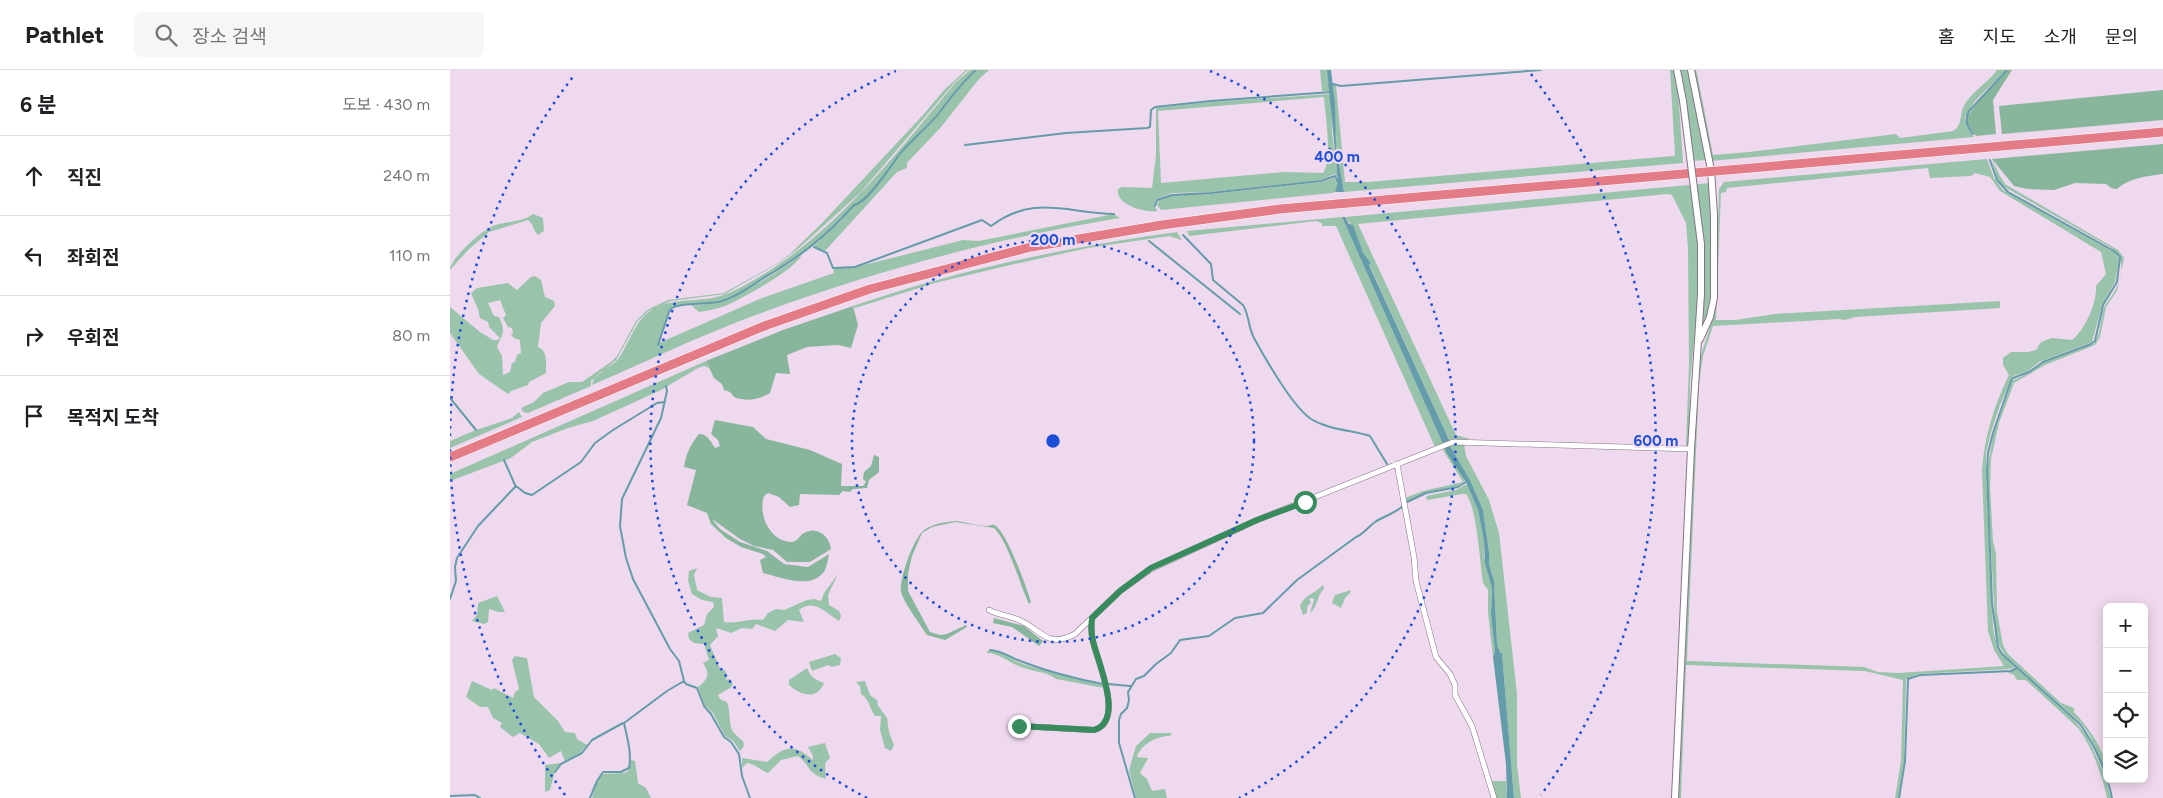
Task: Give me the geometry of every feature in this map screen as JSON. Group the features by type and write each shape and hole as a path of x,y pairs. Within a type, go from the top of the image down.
{"highway":[{"path":"450,457 767,325 870,289 1031,247 1162,225 1280,209 2163,132"}],"street":[{"path":"1675,798 1691,449 1701,294 1701,244 1683,101 1677,70"},
{"path":"1692,70 1711,170 1714,215 1714,298 1710,317 1698,343"},
{"path":"989,610 1001,616 1020,621 1053,640 1067,638 1075,634 1120,591 1151,568 1257,520 1453,442 1691,449"},
{"path":"1397,464 1414,556 1416,581 1436,657 1450,674 1455,685 1455,695 1472,726 1494,798"},
{"path":"1019,726 1094,730 1102,728 1106,724 1108,700 1093,642 1092,618"}],"green space":[{"path":"968,70 955,82 861,192 798,249 779,263 725,294 671,301 648,311 637,322 616,360 591,381 591,386 528,413 523,412 521,408 534,402 543,393 569,382 582,382 611,362 617,356 636,321 647,310 668,300 724,293 778,263 790,254 823,222 945,89"},
{"path":"970,70 975,70 904,149 871,191 853,205 822,237 775,271 731,296 714,302 681,305 669,309 658,345 762,298 834,273 833,268 856,267 963,240 979,241 1114,214 1120,218 1024,236 883,272 745,319 592,385 599,373 618,359 638,324 653,309 669,303 712,298 730,293 778,265 807,243 835,219 860,193 956,82"},
{"path":"977,70 989,70 979,79 941,127 907,163 907,168 897,172 825,251 814,246 854,206 872,192 904,150"},
{"path":"1320,70 1327,70 1330,91 1322,91"},
{"path":"1670,70 1674,70 1678,89 1683,163 1344,192 1336,147 1333,85 1336,85 1345,182 1368,182 1673,156 1675,155"},
{"path":"1680,70 1690,70 1706,160 1691,161"},
{"path":"1693,70 1696,70 1697,73 1713,155 1896,134 1900,138 1953,131 1960,123 1963,109 1970,97 1997,70 2006,70 1975,101 1965,117 1966,125 1974,137 1710,161"},
{"path":"2008,70 2012,70 1993,100 1996,134 1976,136 1967,124 1966,118 1977,103"},
{"path":"2163,90 2163,120 2002,134 1999,106"},
{"path":"1331,94 1332,133 1338,178 1335,174 1321,180 1211,192 1172,193 1156,199 1154,206 1158,211 1146,211 1126,204 1118,195 1118,189 1122,187 1152,188 1156,155 1156,108 1212,102","holes":["1324,97 1328,158 1323,173 1284,172 1161,183 1158,111"]},
{"path":"2163,144 2163,174 2133,180 2117,189 2111,188 2106,184 2075,183 2054,190 2027,189 2014,186 1992,159"},
{"path":"1987,159 1994,178 2003,190 2114,252 2119,259 2115,282 2102,305 2092,342 2039,362 2028,371 2013,376 1991,432 1986,453 1986,473 1993,628 1998,650 2015,667 2010,669 1918,674 1906,679 1904,761 1898,798 1895,798 1901,761 1903,680 1865,671 1686,665 1681,798 1677,798 1695,393 1700,358 1713,318 1716,297 1719,189 1724,182","holes":["1928,168 1930,178 1971,176 1975,173 1990,177 2000,191 2101,252 2106,274 2096,286 2092,308 2086,323 2077,336 2072,340 2052,338 2041,342 2036,350 2011,352 2003,358 2003,365 2009,375 1991,422 1985,446 1982,471 1988,631 1994,650 2004,666 1898,673 1878,672 1864,667 1687,661 1699,383 1703,356 1713,326 1845,320 1855,317 2000,308 2000,301 1775,314 1735,320 1716,320 1721,193 1726,192 1727,188"]},
{"path":"1992,159 2005,184 2118,250 2124,258 2121,271 2118,256 2110,247 2003,186 1997,178"},
{"path":"1334,178 1338,184 1335,192 1332,193 1161,210 1157,205 1159,200 1172,195 1211,194 1322,182"},
{"path":"1710,183 1714,257 1712,295 1703,328 1701,328 1705,246 1698,246 1698,300 1690,382 1689,444 1686,446 1689,363 1688,249 1686,223 1672,195 1358,224 1456,435 1470,439 1450,442 1369,264 1371,263 1363,254 1352,226 1345,217"},
{"path":"533,214 543,218 544,231 538,235 528,220 489,232 468,250 450,270 451,265 460,253 474,239 488,229 498,224 524,219"},
{"path":"1342,217 1443,444 1435,447 1336,226 1322,226 1322,223 1316,221 1189,236 1187,231"},
{"path":"1177,232 1182,240 1169,236 1088,248 935,283 855,308 853,306 932,281 1013,261"},
{"path":"802,254 798,260 780,275 725,306 699,312 691,305 717,302 733,296 765,279"},
{"path":"535,276 541,280 545,297 554,301 555,306 541,323 538,347 545,354 546,373 529,382 528,385 511,391 508,394 479,374 450,333 450,307 480,332 493,340 498,340 500,338 489,327 488,322 480,318 471,293 477,288 508,283 517,290 531,277","holes":["500,300 506,315 503,318 508,327 512,328 513,333 511,335 520,340 521,353 517,355 515,362 512,363 510,372 503,375 502,356 497,347 503,332 502,326 499,317 494,316 488,303"]},
{"path":"2119,280 2117,291 2106,307 2100,337 2095,345 2045,365 2014,383 1999,423 1991,459 1990,487 1993,541 1996,553 1997,612 2003,645 2008,654 2061,703 2074,708 2074,712 2101,749 2103,766 2089,734 2081,723 2005,655 1999,645 1995,623 1987,472 1993,436 2012,381 2029,373 2043,363 2094,344 2099,332 2103,310 2116,289"},
{"path":"853,306 858,325 851,348 838,345 807,347 787,355 790,374 776,373 770,393 761,397 748,400 734,397 730,392 724,390 722,384 714,378 706,361 783,330"},
{"path":"706,361 709,368 704,366 698,368 661,390 593,421 568,428 532,442 511,458 450,481 450,474"},
{"path":"519,412 522,417 450,448 450,441 512,418"},
{"path":"715,420 753,427 766,439 810,450 842,464 841,486 863,486 866,482 863,479 864,472 871,466 874,455 879,457 879,472 869,480 867,488 853,489 850,492 843,491 839,495 800,494 799,505 790,507 779,497 768,493 764,496 764,518 776,537 792,542 804,533 815,531 826,537 831,549 810,562 787,562 773,550 754,546 740,539 712,519 720,529 740,542 767,551 784,564 808,567 829,554 825,570 820,576 813,580 796,581 763,573 760,560 766,557 763,554 741,547 726,538 711,524 707,513 687,505 696,470 684,467 687,454 699,434 707,437 715,448 720,446 718,440 711,434"},
{"path":"1464,444 1466,456 1489,500 1499,533 1517,694 1517,765 1521,798 1514,798 1502,653 1500,654 1497,644 1494,581 1489,564 1483,510 1470,480 1450,446"},
{"path":"1445,448 1465,481 1458,486 1425,493 1406,502 1405,498 1423,491 1463,482 1443,450"},
{"path":"1687,455 1673,798 1672,798"},
{"path":"1467,484 1478,510 1484,541 1484,556 1492,588 1491,615 1495,651 1493,657 1488,613 1488,590 1483,583 1478,536 1470,501 1466,494 1427,500 1426,496 1456,490"},
{"path":"956,521 983,526 993,525 999,529 1016,560 1031,602 1029,604 1009,553 994,528 955,522 932,527 922,533 912,556 908,574 908,591 930,632 940,635 947,634 966,625 967,627 945,640 927,635 905,601 901,592 901,586 904,569 911,551 923,531 934,525"},
{"path":"697,568 694,575 697,590 711,597 722,598 724,622 763,620 768,613 776,609 784,610 807,600 821,601 824,593 838,574 828,595 829,605 839,611 841,616 839,621 820,608 810,606 799,610 804,622 788,620 775,631 756,624 752,629 742,628 731,633 716,628 718,636 710,645 721,671 725,670 726,680 730,679 733,685 718,695 720,699 727,702 732,730 743,741 744,746 740,751 733,741 725,736 713,713 704,704 698,687 707,676 707,670 703,663 709,660 704,644 694,643 689,639 688,633 704,625 707,614 714,607 713,602 702,600 692,594 688,581 689,571"},
{"path":"1323,585 1324,589 1313,610 1310,613 1314,599 1312,598 1309,599 1311,602 1307,607 1307,613 1303,615 1300,606 1302,603"},
{"path":"1351,590 1341,608 1332,603 1335,595"},
{"path":"497,596 505,612 489,609 488,622 484,624 472,621 477,615 478,603"},
{"path":"994,618 1024,626 1043,641 1039,646 1012,627 993,623"},
{"path":"987,651 1002,654 1023,664 1043,670 1103,685 1104,688 1056,679 1048,674 1025,669 1000,656 987,653"},
{"path":"835,654 841,658 840,665 832,667 828,665 812,671 809,662"},
{"path":"515,656 527,658 534,697 558,721 565,732 575,733 577,739 587,745 581,752 565,761 561,751 549,758 539,744 520,733 513,737 500,727 502,723 493,718 488,707 480,707 466,697 472,681 492,690 494,688 513,698 515,692 519,689 512,660"},
{"path":"807,668 814,678 824,683 821,689 813,694 803,694 789,685 789,680"},
{"path":"2018,669 2073,719 2086,734 2103,772 2103,783 2107,783 2111,798 2107,798 2096,761 2078,728 2026,680 2017,680 2014,675 2007,672"},
{"path":"865,681 870,695 878,701 877,704 887,718 889,732 894,745 891,751 885,748 880,730 881,716 875,716 866,699 861,694 860,686 856,682"},
{"path":"1150,733 1172,733 1170,736 1160,737 1150,742 1142,748 1137,757 1148,758 1140,773 1147,779 1152,791 1165,789 1167,798 1136,798 1129,770 1136,746"},
{"path":"825,743 830,758 825,763 826,779 812,772 798,756 781,760 768,773 747,763 742,768 742,758 767,762 784,750 789,749 800,751 813,760 808,747"},
{"path":"631,760 635,761 638,783 646,788 651,798 592,798 597,781 603,774 625,773 629,770"},
{"path":"561,763 555,771 550,790 545,792 545,765"},
{"path":"1492,781 1506,781 1507,798 1496,798"}],"water":[{"path":"1327,70 1331,70 1335,104 1336,147 1344,192 1335,192 1338,182"},
{"path":"1342,217 1345,217 1349,224 1353,225 1363,253 1371,263 1369,265 1450,442 1443,444"},
{"path":"1450,446 1470,480 1483,510 1489,564 1494,581 1497,644 1500,653 1502,653 1514,798 1507,798 1506,764 1493,657 1495,651 1491,615 1492,588 1485,563 1484,541 1478,510 1466,482 1446,452 1445,448"}],"waterway":[{"path":"658,345 670,309 682,305 722,301 732,297 788,263 822,237 854,205 871,192 899,155 976,70"},
{"path":"1333,84 1341,86 1541,70"},
{"path":"1973,134 1967,123 1969,111 2007,70"},
{"path":"965,145 1066,133 1147,128 1150,127 1151,110 1155,107 1331,92"},
{"path":"1990,160 1997,180 2008,192 2114,251 2120,257 2117,282 2103,305 2095,341 2043,362 2029,372 2013,378 2011,381 1993,433 1988,453 1987,471 1992,603 1998,647 2002,654 2080,724 2100,759 2112,798"},
{"path":"1155,206 1157,200 1172,195 1211,193 1321,181 1335,176 1338,182"},
{"path":"814,247 827,253 833,268 855,267 982,220 991,226 1007,216 1022,210 1051,208 1114,214"},
{"path":"1183,235 1211,264 1213,280 1243,305 1252,334 1259,347 1280,382 1304,413 1318,423 1370,436 1387,464"},
{"path":"1149,241 1240,314"},
{"path":"666,386 667,391 661,418 622,499 620,526 626,558 633,579 670,649 679,661 684,681 686,684 697,688 704,706 711,714 724,737 731,742 739,754 742,776 750,798"},
{"path":"450,398 476,430"},
{"path":"450,599 456,581 455,567 457,558 478,526 516,486 525,493 532,495 581,462 595,443 613,430 657,403 665,402"},
{"path":"504,460 515,485"},
{"path":"1407,502 1426,493 1458,487 1466,482"},
{"path":"1135,798 1119,743 1119,720 1121,714 1127,708 1128,692 1136,679 1144,676 1171,653 1180,640 1209,636 1235,618 1263,613 1297,580 1375,522 1403,506"},
{"path":"990,650 1053,672 1103,684"},
{"path":"1899,798 1905,761 1908,679 1920,675 2011,671 2017,668"},
{"path":"590,798 603,772 621,772 629,768 630,751 624,723 667,691 684,681"},
{"path":"1108,684 1130,686"},
{"path":"555,772 561,764 582,753 592,740 623,723"},
{"path":"450,796 475,795 480,798"}],"route":[{"path":"1019,726 1094,730 1102,728 1106,724 1108,717 1108,700 1093,642 1092,618 1120,591 1151,568 1257,520 1305,502"}]}
